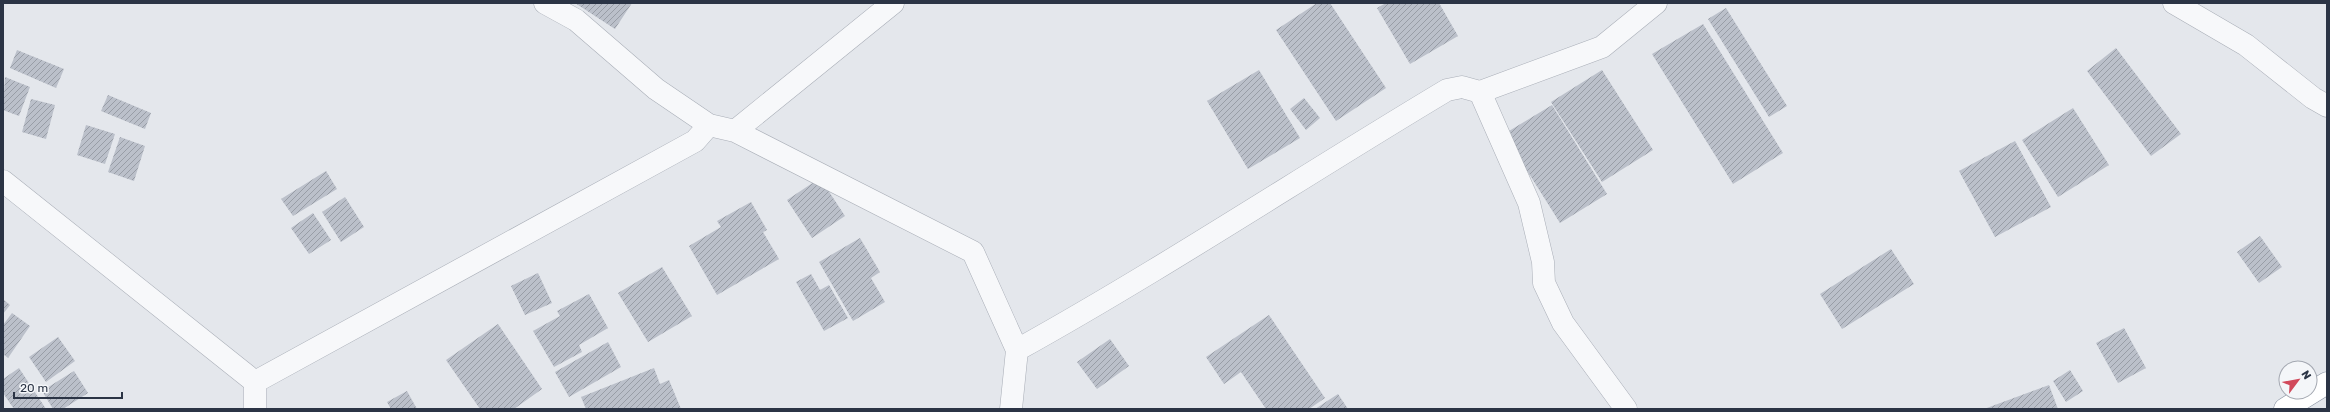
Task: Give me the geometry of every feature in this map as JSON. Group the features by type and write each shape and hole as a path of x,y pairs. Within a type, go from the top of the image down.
{"highway":[{"path":"2285,409 2327,384"}],"street":[{"path":"546,3 576,20 656,89 708,125 735,131 972,252 1017,350 1011,409"},
{"path":"735,131 894,3"},
{"path":"1017,350 1100,304 1340,154 1447,90 1462,87 1480,92 1602,47 1656,3"},
{"path":"2174,3 2246,46 2313,98 2327,106"},
{"path":"1480,92 1530,203 1543,262 1544,283 1563,323 1626,409"},
{"path":"255,382 694,141 708,125"},
{"path":"3,181 255,382"},
{"path":"255,382 255,409"}],"building":[{"path":"575,3 632,3 615,29"},
{"path":"1317,3 1330,3 1386,88 1336,121 1276,30"},
{"path":"1386,3 1439,3 1458,36 1410,64 1377,8"},
{"path":"1726,8 1787,106 1769,117 1708,19"},
{"path":"1703,24 1783,153 1733,184 1652,54"},
{"path":"2116,48 2181,134 2151,156 2087,71"},
{"path":"17,50 64,69 56,88 10,68"},
{"path":"1259,70 1300,138 1248,169 1207,101"},
{"path":"1602,70 1653,150 1602,182 1551,102"},
{"path":"5,77 30,87 19,116 3,110"},
{"path":"108,95 151,113 145,129 101,111"},
{"path":"1304,98 1320,118 1306,130 1290,109"},
{"path":"31,99 55,105 46,139 22,132"},
{"path":"1552,105 1607,194 1560,223 1504,134"},
{"path":"2073,108 2109,165 2058,197 2022,140"},
{"path":"86,125 115,134 105,164 77,155"},
{"path":"120,137 145,146 134,181 108,172"},
{"path":"2015,141 2051,207 1995,237 1959,171"},
{"path":"326,171 337,189 293,216 281,199"},
{"path":"820,178 845,216 812,238 787,200"},
{"path":"345,197 364,227 341,242 322,212"},
{"path":"751,202 767,230 763,232 779,259 717,295 689,246 721,227 717,221"},
{"path":"313,213 331,240 309,254 291,228"},
{"path":"2260,236 2282,267 2259,283 2237,252"},
{"path":"860,238 880,272 871,278 885,302 853,321 819,262"},
{"path":"1891,249 1914,284 1842,329 1820,294"},
{"path":"662,267 692,316 648,342 618,293"},
{"path":"538,273 552,303 525,315 511,286"},
{"path":"811,274 820,290 829,285 848,318 824,331 796,282"},
{"path":"589,294 608,328 579,345 582,352 554,367 533,331 560,316 557,311"},
{"path":"3,299 10,305 3,314"},
{"path":"12,313 30,326 8,358 3,354 3,325"},
{"path":"1269,315 1325,398 1309,409 1266,409 1241,372 1224,384 1206,357"},
{"path":"498,324 542,389 514,409 480,409 446,360"},
{"path":"2124,328 2146,368 2118,383 2096,343"},
{"path":"58,337 75,361 46,382 29,357"},
{"path":"1110,339 1129,366 1097,389 1077,362"},
{"path":"608,342 621,367 569,397 555,372"},
{"path":"19,368 46,409 14,409 3,393 3,379"},
{"path":"654,368 660,384 669,380 681,409 586,409 581,397"},
{"path":"2070,370 2083,391 2066,402 2053,381"},
{"path":"74,371 88,393 63,409 53,409 42,391"},
{"path":"2049,385 2058,409 1984,409"},
{"path":"407,391 417,409 391,409 387,402"},
{"path":"1338,394 1348,409 1315,409"}]}
